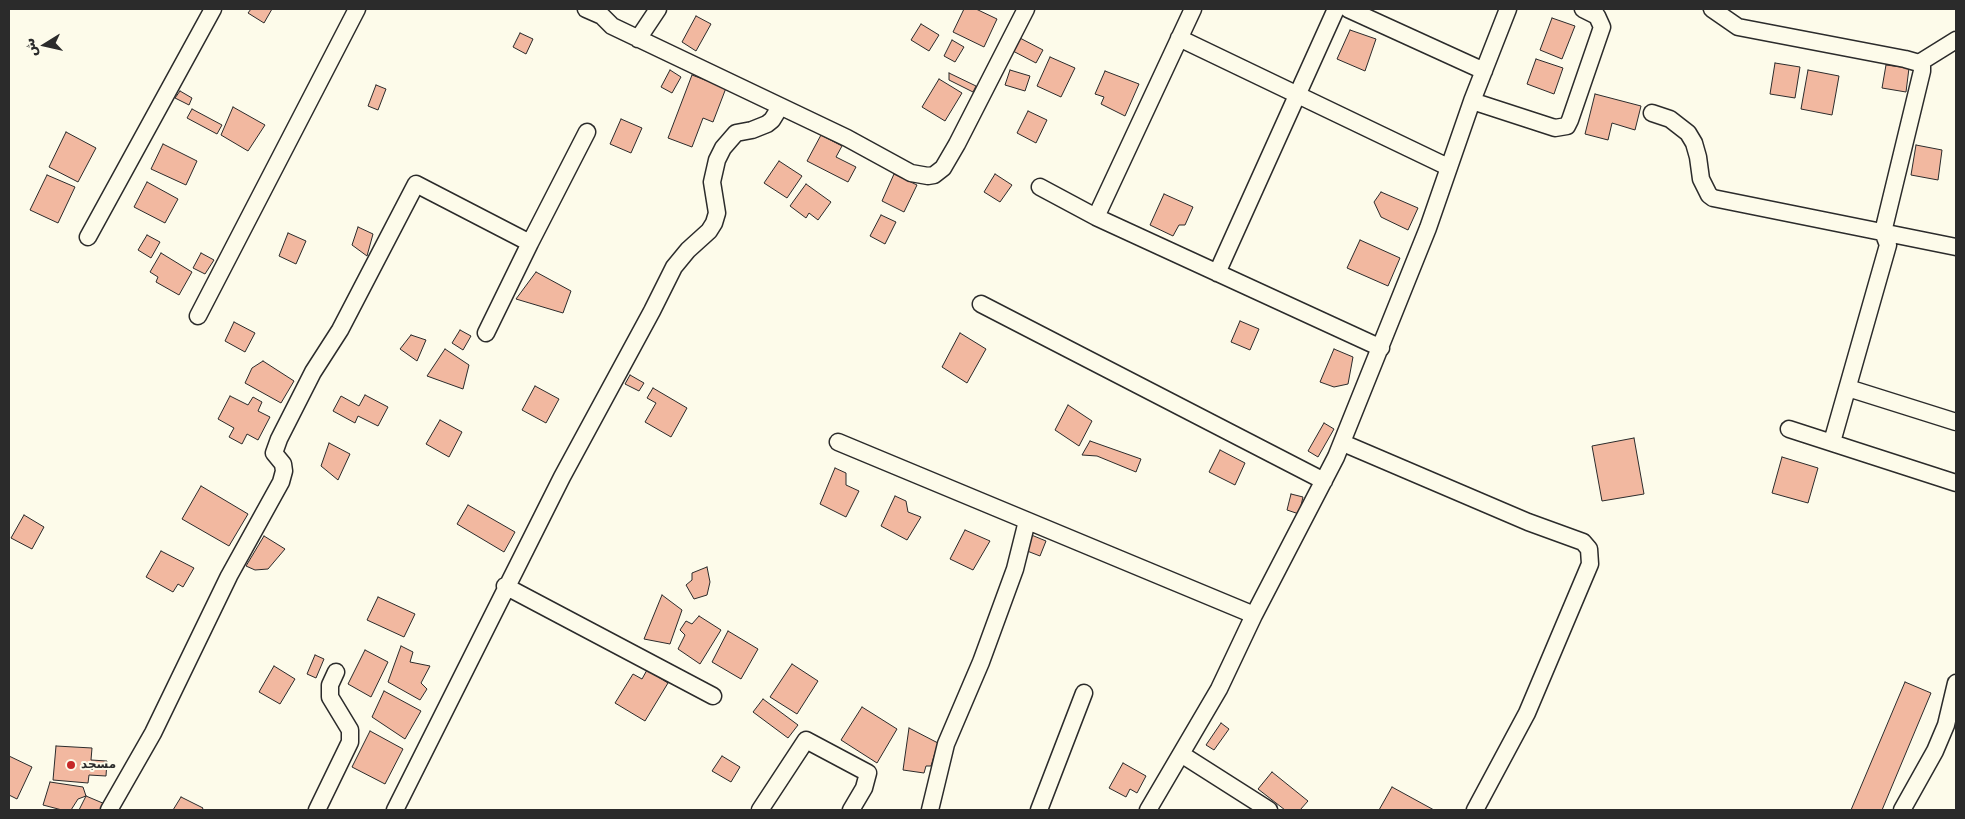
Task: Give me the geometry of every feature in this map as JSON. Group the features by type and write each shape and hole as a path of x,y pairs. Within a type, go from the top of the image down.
{"street":[{"path":"88,237 213,9"},
{"path":"198,316 356,9"},
{"path":"586,9 602,12 612,26 847,138 911,173 922,176 934,175 942,168 957,144 1026,9"},
{"path":"638,39 658,9"},
{"path":"1096,217 1193,9"},
{"path":"1217,273 1336,9"},
{"path":"1348,9 1484,71"},
{"path":"1148,810 1219,689 1254,615 1342,443 1428,228 1472,101 1508,9"},
{"path":"1472,101 1555,128 1566,126 1570,120 1602,27 1597,16 1583,9"},
{"path":"1712,9 1738,27 1918,63 1922,66 1883,232 1888,245 1832,442"},
{"path":"1179,38 1448,167"},
{"path":"1918,63 1956,40"},
{"path":"394,810 439,725 562,476 674,267 688,250 709,231 714,223 717,213 712,182 717,160 723,148 736,133 752,130 767,124 772,120 780,107"},
{"path":"1652,113 1670,119 1688,133 1694,143 1702,179 1709,195 1714,198 1956,247"},
{"path":"486,333 587,132"},
{"path":"109,810 153,733 229,576 281,482 284,471 283,464 274,453 279,439 313,372 340,330 416,184 530,243"},
{"path":"1040,188 1096,217 1381,348"},
{"path":"981,304 1324,481"},
{"path":"1848,388 1956,422"},
{"path":"1789,428 1956,484"},
{"path":"838,442 1254,615"},
{"path":"1342,443 1528,522 1583,542 1589,549 1590,564 1527,713 1475,810"},
{"path":"930,810 946,744 981,662 1015,569 1027,521"},
{"path":"506,586 713,696"},
{"path":"317,810 350,742 350,730 330,697 330,685 336,672"},
{"path":"1902,810 1946,725 1956,683"},
{"path":"1039,810 1084,693"},
{"path":"760,810 806,740 868,773 864,788 850,810"},
{"path":"1181,754 1269,810"}],"building":[{"path":"251,9 272,9 264,23 248,13"},
{"path":"964,9 976,9 997,19 984,47 953,32"},
{"path":"696,16 711,24 696,51 682,42"},
{"path":"1552,18 1575,26 1562,59 1540,50"},
{"path":"921,24 939,35 929,51 911,40"},
{"path":"1350,30 1376,39 1365,71 1337,59"},
{"path":"520,33 533,39 526,54 513,47"},
{"path":"1018,37 1043,50 1036,63 1011,50"},
{"path":"952,40 964,47 955,62 944,56"},
{"path":"1050,57 1075,68 1061,97 1037,86"},
{"path":"1536,59 1563,68 1554,94 1527,84"},
{"path":"1775,63 1800,67 1795,98 1770,94"},
{"path":"1886,65 1909,68 1906,92 1882,88"},
{"path":"670,70 681,77 672,93 661,87"},
{"path":"1010,70 1030,76 1025,91 1005,85"},
{"path":"1808,70 1839,76 1832,115 1801,109"},
{"path":"1105,71 1139,84 1125,116 1101,104 1104,97 1095,94"},
{"path":"949,73 976,86 973,92 949,80"},
{"path":"692,75 726,88 713,122 703,118 692,147 668,138"},
{"path":"939,79 962,93 945,121 922,107"},
{"path":"376,85 386,89 378,110 368,106"},
{"path":"180,91 192,98 189,105 175,98"},
{"path":"1595,94 1641,106 1635,130 1612,123 1608,140 1585,134"},
{"path":"233,107 265,125 248,151 221,135"},
{"path":"192,109 222,125 217,134 187,118"},
{"path":"1028,111 1047,120 1036,143 1017,133"},
{"path":"621,119 642,128 631,153 610,144"},
{"path":"66,132 96,148 78,182 49,167"},
{"path":"821,135 842,146 836,157 856,167 848,182 807,161"},
{"path":"163,144 197,161 186,185 151,169"},
{"path":"1916,145 1942,150 1938,180 1911,175"},
{"path":"779,161 802,176 787,198 764,183"},
{"path":"894,174 917,185 904,212 882,201"},
{"path":"995,174 1012,185 1000,202 984,192"},
{"path":"47,175 75,187 58,223 30,210"},
{"path":"147,182 178,199 165,223 134,207"},
{"path":"806,184 831,202 818,220 809,213 806,218 790,206"},
{"path":"1381,192 1418,208 1408,230 1381,217 1374,202"},
{"path":"1164,194 1193,207 1185,225 1179,225 1173,236 1150,225"},
{"path":"881,215 896,222 885,244 870,236"},
{"path":"358,227 373,234 367,256 352,245"},
{"path":"288,233 306,241 296,264 279,256"},
{"path":"147,235 160,242 151,258 138,250"},
{"path":"1360,240 1400,258 1388,286 1347,268"},
{"path":"161,253 192,272 179,295 156,282 158,277 150,272"},
{"path":"201,253 214,260 205,274 193,268"},
{"path":"536,272 571,291 563,313 516,299"},
{"path":"1240,321 1259,329 1250,350 1231,342"},
{"path":"234,322 255,333 245,352 225,341"},
{"path":"460,330 471,336 463,350 452,343"},
{"path":"960,333 986,349 967,383 942,367"},
{"path":"411,335 426,340 417,361 400,349"},
{"path":"445,349 469,365 463,389 427,376"},
{"path":"1334,349 1353,357 1348,384 1334,387 1320,382"},
{"path":"263,361 294,381 281,403 245,383 252,368"},
{"path":"630,375 644,383 639,391 625,384"},
{"path":"535,386 559,399 546,423 522,410"},
{"path":"653,388 687,408 671,437 645,422 656,403 647,398"},
{"path":"365,395 388,407 378,426 358,416 355,423 333,411 341,396 359,406"},
{"path":"230,396 248,405 253,397 262,402 258,411 270,417 258,440 247,434 242,444 229,437 234,428 218,419"},
{"path":"1068,405 1092,421 1079,446 1055,430"},
{"path":"440,420 462,432 449,457 426,444"},
{"path":"1324,423 1334,429 1318,457 1308,451"},
{"path":"1634,438 1644,494 1602,501 1592,446"},
{"path":"1090,441 1141,459 1136,472 1097,456 1082,455"},
{"path":"329,443 350,454 338,480 321,466"},
{"path":"1220,450 1245,463 1235,485 1209,472"},
{"path":"1782,457 1818,468 1808,503 1772,493"},
{"path":"835,468 846,473 846,485 859,491 846,517 820,504"},
{"path":"201,486 248,514 229,546 182,519"},
{"path":"1291,494 1303,497 1299,514 1287,510"},
{"path":"895,496 906,501 908,512 921,517 907,540 881,526"},
{"path":"468,505 515,532 504,552 457,524"},
{"path":"24,515 44,527 32,549 11,538"},
{"path":"965,530 990,541 973,570 950,559"},
{"path":"1029,534 1046,541 1040,556 1022,549"},
{"path":"264,536 285,549 268,569 255,570 246,566"},
{"path":"161,551 194,568 183,587 178,584 173,592 146,577"},
{"path":"707,567 710,582 707,595 694,599 686,585 692,580 692,573"},
{"path":"662,595 682,610 670,644 644,639"},
{"path":"378,597 415,614 404,637 367,620"},
{"path":"699,616 721,630 700,664 678,649 685,635 680,630 686,621 692,624"},
{"path":"728,631 758,649 741,679 712,662"},
{"path":"401,646 413,652 410,662 430,666 421,683 427,689 420,700 388,682"},
{"path":"365,650 388,662 371,697 348,684"},
{"path":"315,655 324,659 316,678 307,674"},
{"path":"792,664 818,681 797,714 770,697"},
{"path":"274,666 295,679 280,704 259,692"},
{"path":"647,670 668,683 645,721 615,703 633,674 642,679"},
{"path":"1905,682 1931,693 1882,810 1851,810"},
{"path":"384,691 421,711 405,739 372,717"},
{"path":"763,699 798,725 788,738 753,712"},
{"path":"862,707 897,729 877,763 841,740"},
{"path":"1221,723 1229,729 1214,750 1206,745"},
{"path":"909,728 938,743 931,766 926,766 924,773 903,770"},
{"path":"370,731 403,749 385,784 352,767"},
{"path":"56,746 92,748 91,760 107,761 106,776 89,775 88,783 53,780"},
{"path":"9,756 32,767 17,799 9,795"},
{"path":"722,756 740,767 731,782 712,771"},
{"path":"1123,763 1146,776 1137,793 1130,789 1126,797 1109,788"},
{"path":"1272,772 1308,801 1300,810 1285,810 1258,789"},
{"path":"50,782 83,787 86,796 78,799 71,810 62,810 43,805"},
{"path":"1392,787 1434,810 1379,810"},
{"path":"86,796 105,804 102,810 79,810"},
{"path":"181,797 203,808 202,810 173,810"}],"place":[{"name":"مسجد","path":"71,765"}]}
